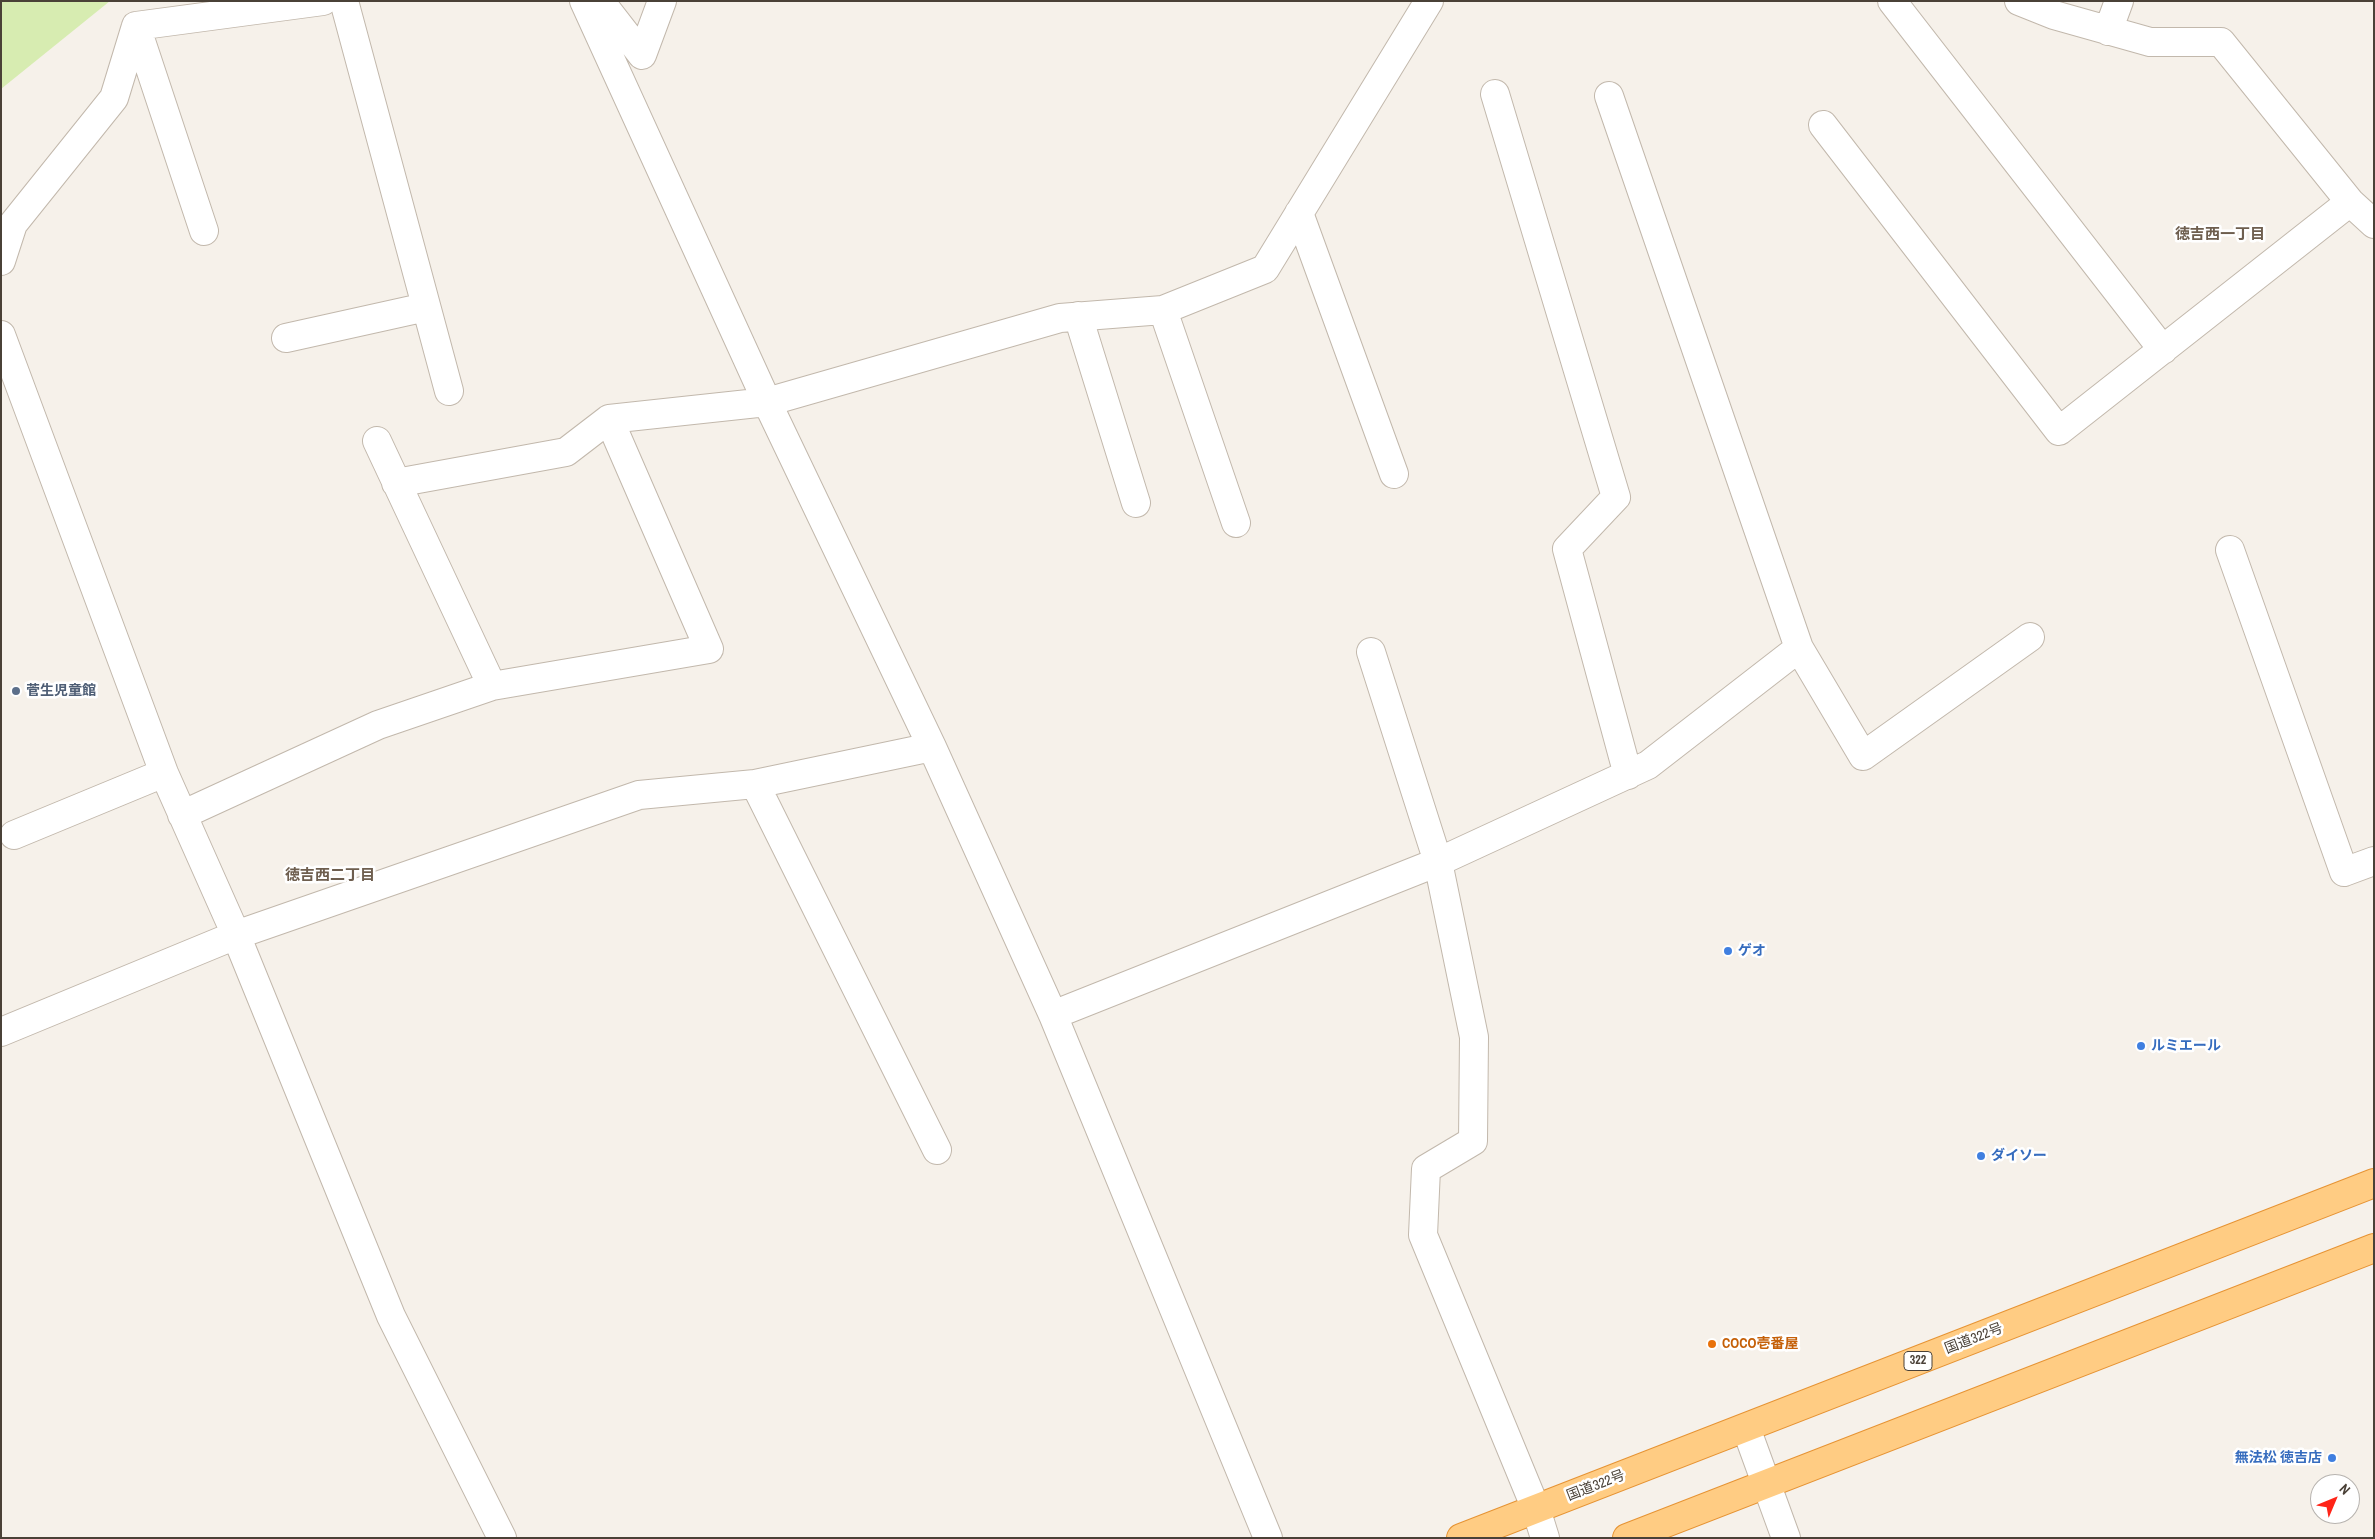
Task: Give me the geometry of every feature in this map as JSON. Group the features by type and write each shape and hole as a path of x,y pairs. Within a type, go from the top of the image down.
{"highway":[{"name":"国道322号","path":"1461,1538 2374,1183"},
{"path":"1627,1538 2374,1248"}],"street":[{"path":"136,26 323,1"},
{"path":"344,1 449,391"},
{"path":"584,1 767,402 932,747 1053,1015 1268,1538"},
{"path":"600,1 642,55 662,1"},
{"path":"396,483 566,452 609,419 767,402 1060,318 1164,310 1265,269 1429,1"},
{"path":"1892,1 2163,350"},
{"path":"2019,1 2054,15 2150,42 2221,42 2350,202 2374,224"},
{"path":"2108,31 2120,1"},
{"path":"136,26 204,231"},
{"path":"1,261 13,224 114,98 136,26"},
{"path":"1495,94 1616,497 1567,549 1628,775"},
{"path":"1609,96 1799,648 1863,756 2030,637"},
{"path":"1823,125 2059,432 2350,202"},
{"path":"1299,213 1394,474"},
{"path":"286,338 426,307"},
{"path":"1164,310 1236,523"},
{"path":"1078,316 1136,503"},
{"path":"1,335 164,773 236,935 390,1316 502,1538"},
{"path":"182,815 378,725 492,686 709,649 609,419"},
{"path":"377,441 492,686"},
{"path":"2230,550 2344,872 2374,861"},
{"path":"1053,1015 1438,862 1628,775 1648,765 1799,648"},
{"path":"1371,652 1438,862 1474,1037 1473,1141 1426,1169 1423,1235 1536,1508 1545,1538"},
{"path":"1,1032 236,935 639,795 755,784 932,747"},
{"path":"14,835 164,773"},
{"path":"755,784 937,1150"},
{"path":"1746,1428 1768,1483 1786,1538"}],"green space":[{"path":"1,1 110,1 1,89"}],"place":[{"name":"菅生児童館","path":"16,691"},
{"name":"ゲオ","path":"1728,951"},
{"name":"ルミエール","path":"2141,1046"},
{"name":"ダイソー","path":"1981,1156"},
{"name":"COCO壱番屋","path":"1712,1344"},
{"name":"無法松 徳吉店","path":"2332,1458"}],"district":[{"name":"徳吉西一丁目","path":"2220,235"},
{"name":"徳吉西二丁目","path":"330,876"}]}
